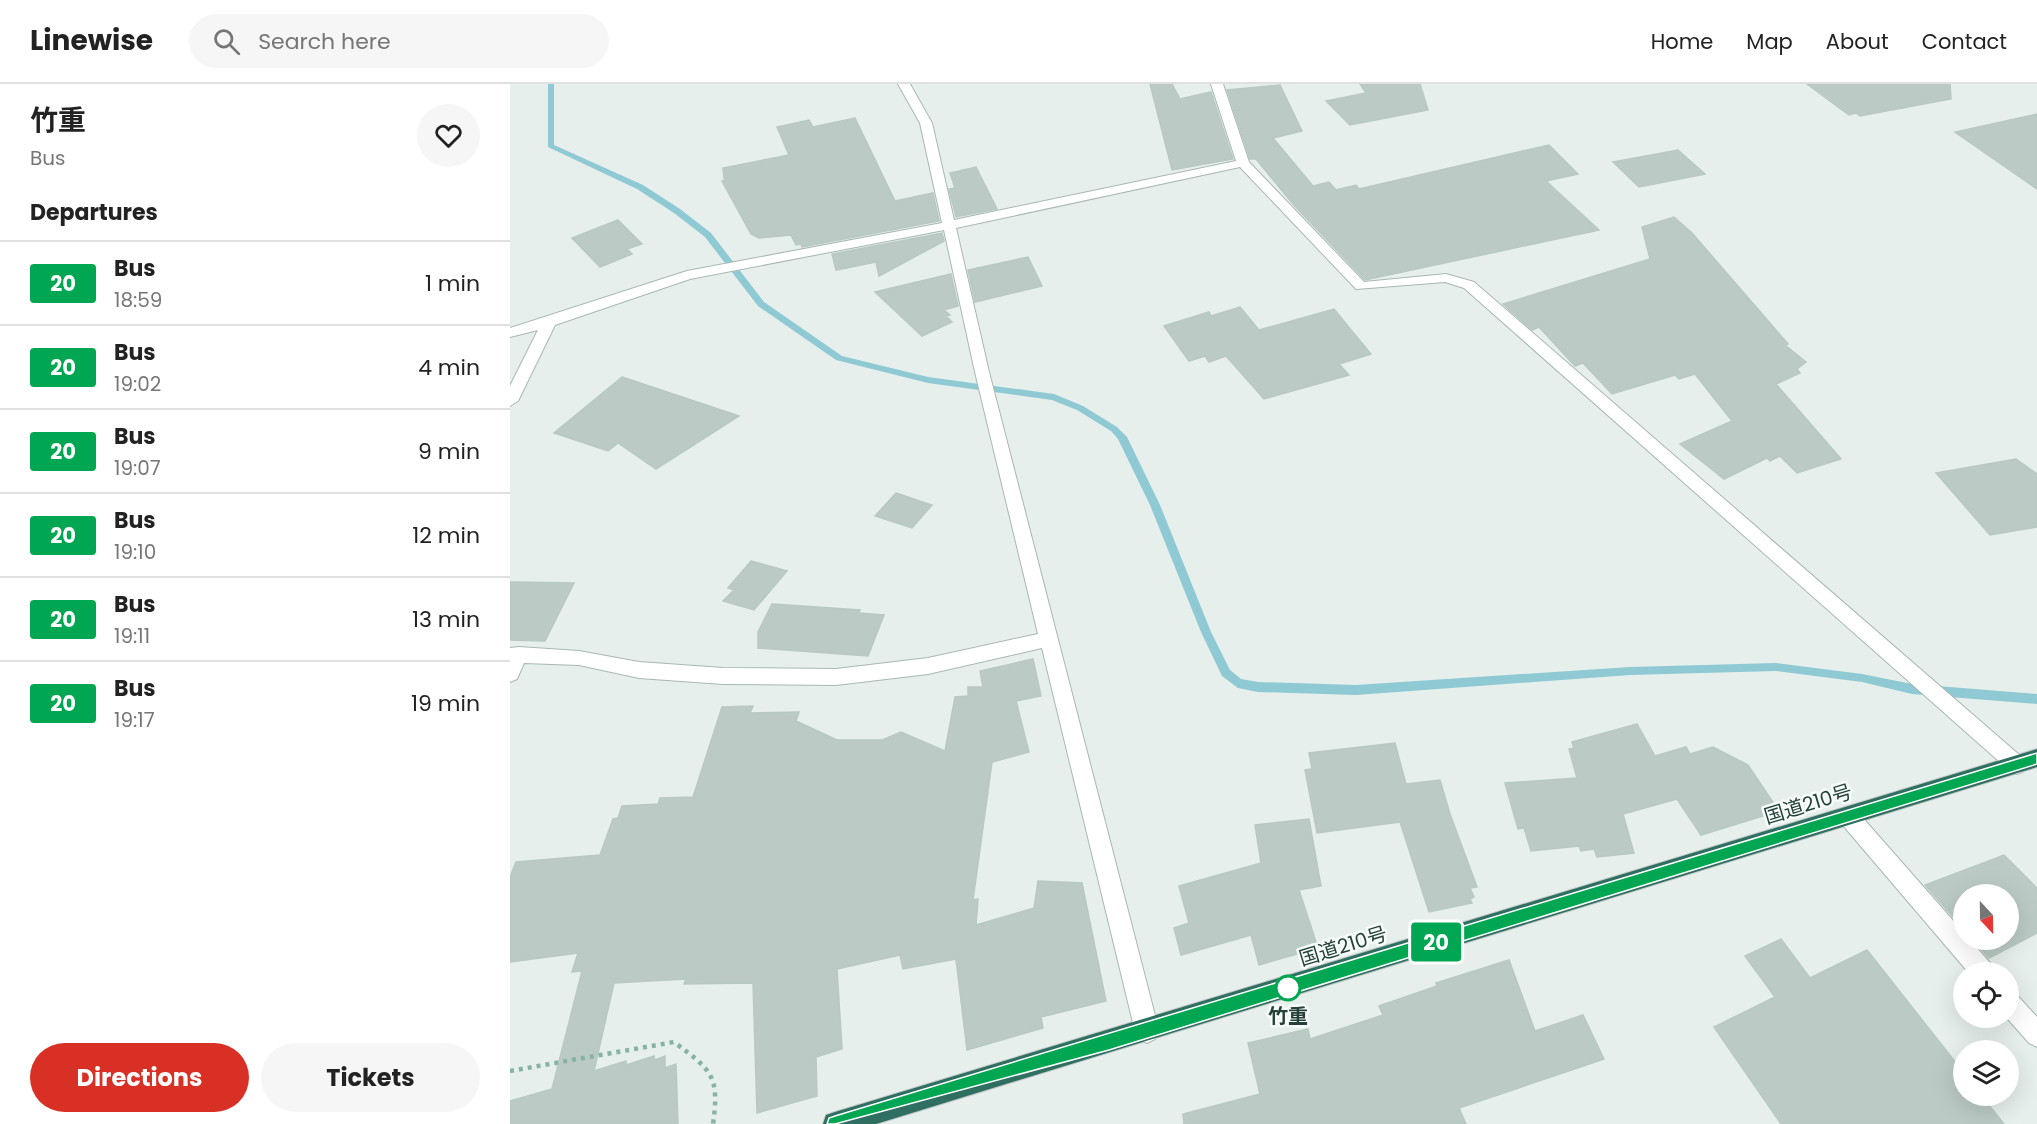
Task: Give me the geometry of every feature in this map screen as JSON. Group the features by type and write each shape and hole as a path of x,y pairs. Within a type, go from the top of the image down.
{"highway":[{"name":"国道210号","path":"835,1124 2027,762"}],"street":[{"path":"904,84 926,123 982,372 1147,1031"},
{"path":"1217,84 1244,163 1361,286 1446,278 1469,285 2027,762"},
{"path":"510,333 549,322 687,274 950,225 1244,163"},
{"path":"510,401 549,322"},
{"path":"510,674 515,654 579,658 639,670 723,676 836,677 928,666 1050,639"},
{"path":"1848,816 1974,962"},
{"path":"2019,1015 2037,1035"}],"path":[{"path":"510,1071 674,1042 707,1067 717,1097 713,1124"}],"building":[{"path":"1150,84 1172,84 1180,99 1211,92 1233,159 1172,170"},
{"path":"1360,84 1420,84 1428,110 1350,125 1326,101 1366,93"},
{"path":"1807,84 1950,84 1951,99 1860,116 1856,113 1849,115"},
{"path":"1280,85 1302,131 1273,138 1313,186 1329,182 1336,190 1356,185 1359,189 1549,145 1578,174 1546,181 1599,230 1365,280 1293,204 1256,159 1250,159 1227,90"},
{"path":"2037,114 2037,189 1955,132"},
{"path":"855,118 895,201 933,193 939,221 802,247 801,244 796,245 791,235 759,238 751,234 722,181 729,178 724,178 723,168 789,155 777,127 809,120 813,127"},
{"path":"1678,150 1705,174 1639,187 1613,162"},
{"path":"976,167 997,209 956,217 949,189 955,188 950,173"},
{"path":"1674,217 1692,233 1788,344 1785,345 1806,362 1797,369 1800,373 1776,384 1841,459 1797,473 1780,456 1770,461 1767,458 1724,479 1680,444 1732,421 1695,374 1679,379 1675,375 1612,394 1583,363 1575,366 1539,327 1532,330 1503,304 1650,259 1642,227"},
{"path":"618,220 642,244 627,249 632,254 600,267 572,238"},
{"path":"942,233 944,241 879,276 876,262 836,270 832,254"},
{"path":"1028,257 1042,286 975,302 968,270"},
{"path":"951,274 958,306 944,310 950,315 946,316 952,322 922,336 875,292"},
{"path":"1240,307 1259,330 1334,309 1371,354 1339,364 1349,375 1264,399 1226,356 1209,362 1205,356 1189,361 1164,326 1209,312 1211,316"},
{"path":"622,377 739,416 656,469 618,443 608,451 554,433"},
{"path":"2016,459 2037,474 2037,527 1990,535 1936,473"},
{"path":"896,493 932,505 912,528 875,516"},
{"path":"751,561 787,571 754,610 723,601 734,590 728,588"},
{"path":"510,582 574,583 545,641 510,640"},
{"path":"772,604 860,610 858,613 884,615 868,656 758,648 758,632"},
{"path":"1033,659 1041,696 1016,701 1029,752 992,762 973,900 978,899 976,925 1034,908 1038,881 1082,883 1106,1001 1041,1017 1043,1028 967,1050 956,959 903,969 900,955 837,969 842,1049 816,1057 817,1096 757,1113 753,983 684,984 686,979 614,983 594,1071 626,1061 626,1065 654,1056 655,1060 665,1056 665,1068 676,1064 678,1124 510,1124 510,1101 552,1089 582,971 572,972 578,953 510,962 510,877 516,862 600,855 613,819 618,818 622,806 658,804 660,798 693,797 722,707 753,706 750,713 799,712 796,721 837,740 882,740 901,732 945,751 955,697 968,696 968,687 983,687 980,671"},
{"path":"1637,724 1655,756 1686,747 1690,754 1713,747 1748,765 1779,811 1701,835 1677,799 1623,814 1634,853 1597,857 1594,849 1581,851 1579,846 1531,851 1524,828 1518,829 1505,783 1577,778 1569,749 1574,748 1572,742"},
{"path":"1395,743 1406,784 1440,780 1477,887 1470,888 1474,897 1470,899 1472,903 1429,912 1400,822 1317,833 1305,770 1312,769 1309,753"},
{"path":"1309,819 1321,886 1299,890 1318,948 1259,965 1251,935 1181,955 1174,928 1189,923 1179,886 1261,863 1255,825"},
{"path":"2004,855 2037,888 2037,933 2019,942 2019,884 1953,884 1953,917 1925,885"},
{"path":"1781,939 1810,978 1867,950 1953,1059 1953,1106 1990,1106 2004,1124 1781,1124 1714,1027 1775,997 1745,956"},
{"path":"1982,950 2004,950 1989,958"},
{"path":"1509,960 1535,1031 1583,1015 1604,1059 1459,1108 1466,1124 1184,1124 1183,1114 1260,1094 1248,1043 1308,1029 1310,1039 1383,1015 1379,1006 1437,986 1436,983"}],"waterway":[{"path":"551,84 550,146 640,187 677,211 708,235 761,304 839,358 928,380 1054,397 1080,408 1114,429 1122,437 1155,505 1206,632 1226,673 1238,683 1258,687 1356,690 1630,671 1776,667 1862,678 1912,689 2037,699"}],"bus line":[{"name":"20","path":"835,1124 1109,1043 2037,758"}],"place":[{"name":"竹重","path":"1288,988"}]}
